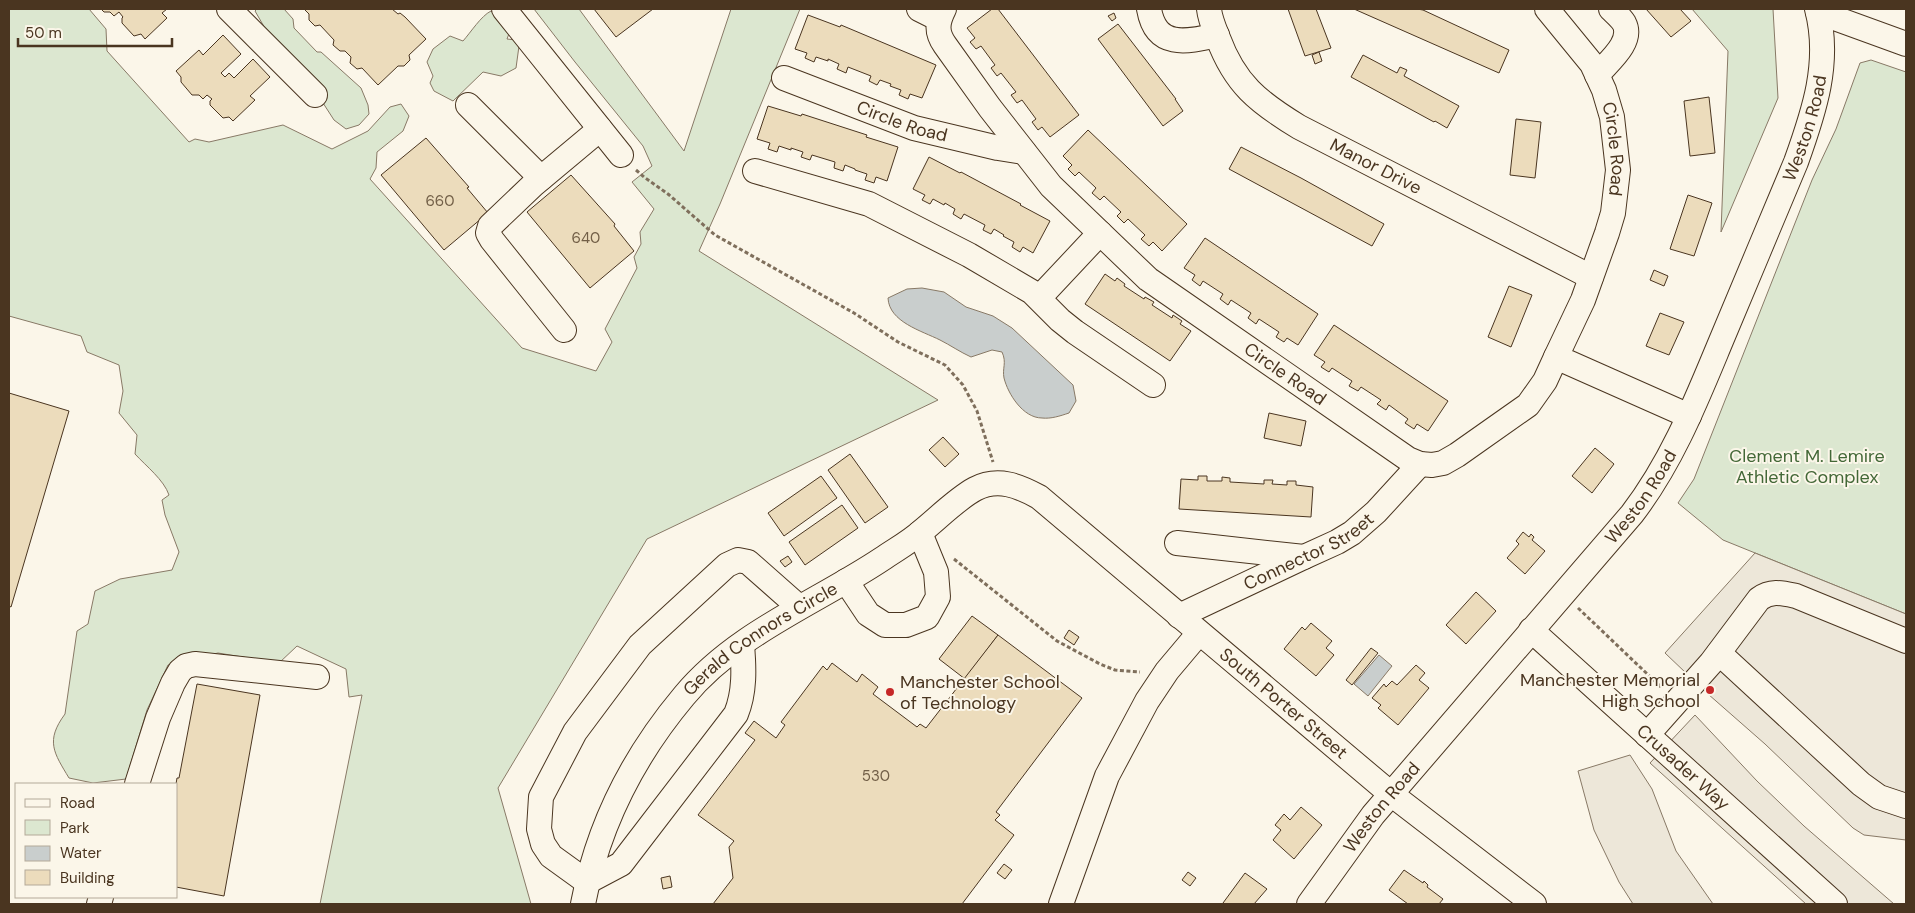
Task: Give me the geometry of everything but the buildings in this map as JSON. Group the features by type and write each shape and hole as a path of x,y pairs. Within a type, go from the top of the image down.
{"street":[{"path":"230,9 315,95"},
{"path":"504,9 621,155"},
{"path":"1149,9 1151,22 1166,38 1187,42 1217,35"},
{"name":"Manor Drive","path":"1209,9 1217,35 1232,70 1250,93 1273,111 1299,127 1591,277"},
{"name":"Circle Road","path":"934,12 939,36 990,108 1051,186 1148,278 1408,460 1432,465 1443,463 1457,456 1528,405 1537,394 1583,300 1613,213 1618,170 1616,142 1612,117 1604,90 1592,64 1547,9"},
{"path":"1597,75 1626,40 1627,32 1623,22 1611,9"},
{"path":"1818,10 1906,44"},
{"name":"Weston Road","path":"1309,904 1373,815 1626,521 1663,469 1689,416 1796,162 1811,120 1824,54 1818,10"},
{"name":"Circle Road","path":"784,78 914,128 998,148 1024,152"},
{"path":"468,105 541,178"},
{"path":"564,330 488,233 490,226 541,178 600,129"},
{"path":"755,171 869,204 978,260 1011,278 1039,298 1060,320 1075,332 1153,385"},
{"path":"1039,298 1100,233"},
{"path":"1556,358 1689,416"},
{"name":"Connector Street","path":"1179,616 1337,542 1352,533 1376,512 1420,464"},
{"name":"Gerald Connors Circle","path":"585,893 597,846 612,806 636,762 656,731 685,694 704,676 742,645 799,607 860,574 920,533 976,488 999,482 1021,486 1039,497"},
{"name":"South Porter Street","path":"1039,497 1391,794 1534,904"},
{"path":"846,581 868,614 885,625 906,625 927,617 938,597 936,572 920,533"},
{"path":"1177,543 1304,557"},
{"path":"742,645 744,669 740,704 736,714 621,864 585,893 551,856 543,844 539,829 540,797 575,732 640,645 727,565 738,560 748,562 799,607"},
{"path":"1647,735 1719,653 1759,599 1765,594 1778,592 1796,596 1906,641"},
{"name":"Crusader Way","path":"1531,630 1835,904"},
{"path":"1060,904 1107,776 1147,701 1167,671 1199,633"},
{"path":"1719,653 1861,784 1879,797 1906,806"},
{"path":"137,783 158,718 173,683 180,671 186,666 195,664 316,677"}],"path":[{"path":"621,155 644,178 668,194 714,235 854,313 898,342 945,366 962,384 977,411 999,482"},
{"path":"952,558 1057,642 1115,670 1145,672"},
{"path":"1577,608 1677,702"}],"green space":[{"path":"9,9 89,9 106,29 107,51 189,142 195,139 209,142 283,125 332,149 368,131 390,107 401,104 409,116 403,131 377,152 376,168 370,179 522,348 596,371 612,342 605,329 637,268 634,257 641,244 640,232 654,209 632,182 652,166 643,146 534,9 579,9 684,151 731,9 800,9 699,251 938,400 647,539 498,788 531,904 320,904 362,695 349,697 346,669 297,646 279,663 218,653 168,665 147,710 126,779 93,783 69,778 56,754 54,747 55,732 65,714 77,631 88,624 95,591 120,579 172,570 179,552 165,515 162,500 169,495 167,489 135,454 137,435 119,413 123,391 119,365 87,352 81,336 9,316"},
{"path":"257,9 284,9 293,19 294,28 317,52 321,52 361,88 368,105 369,114 359,125 346,129 334,120 294,58 266,30 255,11"},
{"path":"1692,9 1773,9 1778,98 1721,232 1728,51"},
{"path":"491,11 510,31 507,39 516,40 519,46 516,68 501,76 483,72 453,101 434,91 430,83 433,76 427,62 433,49 450,36 463,41 480,20"},
{"name":"Clement M. Lemire Athletic Complex","path":"1871,60 1906,72 1906,614 1723,540 1678,503 1694,479 1812,180 1836,129 1860,63"}],"shaded area":[{"path":"1755,553 1906,614 1906,840 1864,835 1853,828 1765,744 1665,653"},
{"path":"1695,715 1757,781 1804,826 1894,904 1806,904 1650,763"},
{"path":"1630,755 1652,789 1676,851 1713,904 1633,904 1619,882 1594,830 1578,771"}],"water":[{"path":"922,288 944,292 966,307 993,316 1012,328 1073,385 1076,401 1069,413 1052,418 1042,418 1035,417 1023,410 1013,398 1006,384 1002,352 992,350 971,357 908,325 900,319 890,306 888,298 907,289"},
{"path":"1379,655 1392,666 1368,696 1354,684"}],"place":[{"name":"Manchester Memorial High School","path":"1710,690"},
{"name":"Manchester School of Technology","path":"890,692"}]}
